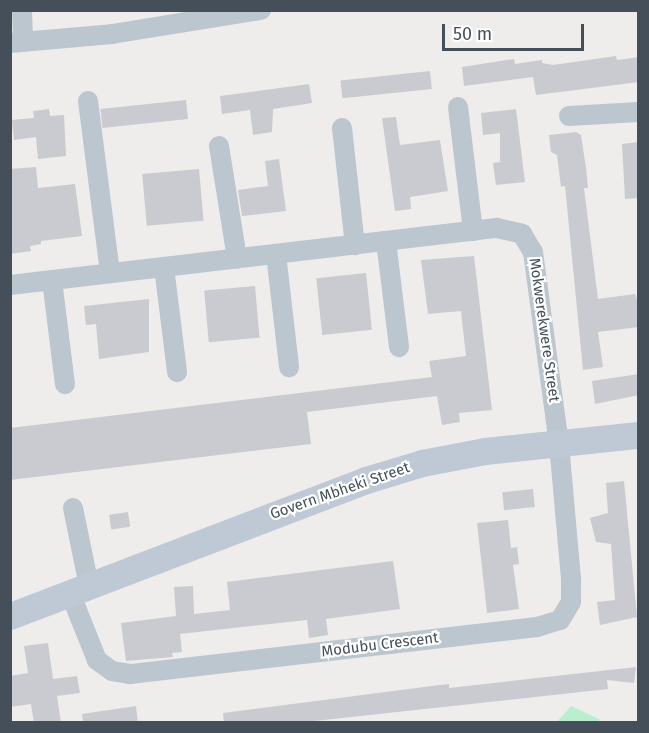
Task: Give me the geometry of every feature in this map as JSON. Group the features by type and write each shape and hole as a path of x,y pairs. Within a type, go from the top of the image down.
{"street":[{"path":"22,10 17,42 112,34 261,10"},
{"path":"88,101 110,273"},
{"path":"458,107 473,231"},
{"path":"569,116 639,112"},
{"path":"342,128 355,245"},
{"path":"219,146 237,259"},
{"name":"Mokwerekwere Street","path":"10,285 473,231 511,229 522,234 533,252 559,444"},
{"path":"386,241 399,347"},
{"path":"276,254 289,367"},
{"path":"164,267 177,372"},
{"path":"52,280 65,384"},
{"name":"Govern Mbheki Street","path":"10,616 411,466 485,452 639,435"},
{"name":"Modubu Crescent","path":"79,589 97,660 112,671 130,674 537,627 560,620 571,602 559,444"},
{"path":"73,508 79,589"}],"green space":[{"path":"571,706 599,719 599,722 557,722"}],"building":[{"path":"616,56 617,60 639,57 639,82 536,95 533,77 464,86 462,67 514,59 515,64 542,60 542,63 553,65"},
{"path":"430,71 432,89 342,98 340,80"},
{"path":"309,84 312,103 273,109 272,132 253,135 250,110 222,114 220,96"},
{"path":"186,100 188,119 102,128 100,109"},
{"path":"49,109 50,116 64,115 66,156 38,159 36,137 14,140 12,120 34,118 33,111"},
{"path":"516,109 525,182 496,185 493,163 500,162 500,133 483,135 481,113"},
{"path":"396,117 400,145 440,140 448,191 410,197 411,209 395,211 382,118"},
{"path":"576,132 581,135 586,168 588,188 584,188 598,299 635,294 639,304 639,327 598,332 603,367 583,370 565,186 561,187 557,155 551,152 549,135"},
{"path":"639,142 639,198 625,199 622,144"},
{"path":"279,159 286,211 242,216 238,190 268,186 265,161"},
{"path":"36,167 38,188 75,184 82,236 41,241 41,244 30,246 31,251 10,254 10,169"},
{"path":"199,169 204,221 147,226 142,174"},
{"path":"474,256 492,410 459,413 460,422 442,425 437,396 307,412 311,444 10,480 10,428 432,377 429,361 466,356 461,311 428,314 421,260"},
{"path":"366,273 372,330 322,335 316,278"},
{"path":"255,286 260,338 209,342 204,290"},
{"path":"149,299 149,352 99,359 96,324 86,325 84,306"},
{"path":"639,374 639,395 595,404 592,381"},
{"path":"624,481 637,617 600,625 597,602 615,600 611,544 596,542 590,518 608,513 606,483"},
{"path":"533,489 535,507 504,510 502,492"},
{"path":"128,512 130,527 111,529 109,515"},
{"path":"508,520 511,548 517,547 519,564 513,565 519,609 487,613 477,523"},
{"path":"393,561 400,609 326,619 328,635 309,638 307,620 180,634 182,652 172,653 173,657 126,661 121,623 176,616 174,587 193,586 194,614 230,610 227,582"},
{"path":"48,643 53,679 77,676 80,693 57,696 61,723 34,723 31,704 10,707 10,676 28,673 24,646"},
{"path":"636,667 634,683 607,680 608,689 296,723 224,723 223,713 449,684 449,688"},
{"path":"136,706 138,723 83,723 82,714"}]}
